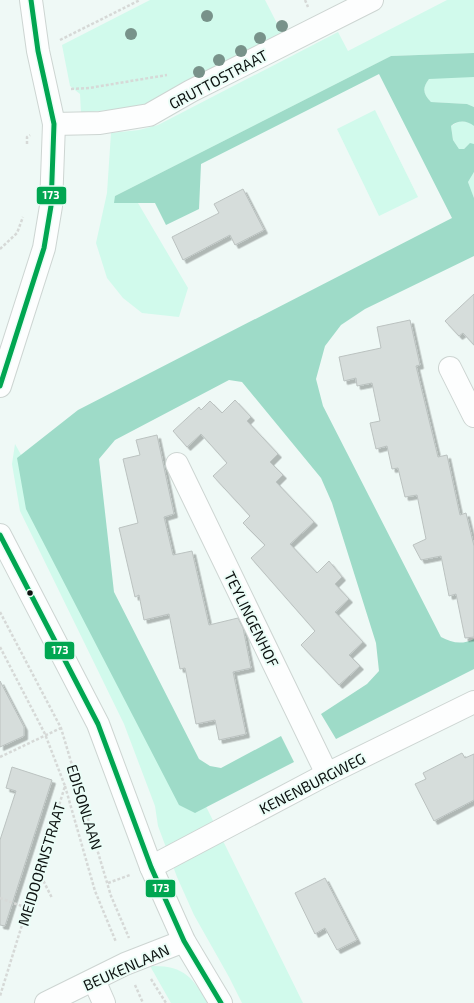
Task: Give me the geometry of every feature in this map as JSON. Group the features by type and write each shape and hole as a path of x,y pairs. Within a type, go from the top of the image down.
{"street":[{"path":"0,386 44,248 51,206 54,124 38,51 31,0"},
{"name":"GRUTTOSTRAAT","path":"54,124 100,123 149,115 191,91 372,0"},
{"path":"450,368 474,416"},
{"name":"TEYLINGENHOF","path":"177,464 327,774"},
{"path":"0,534 98,724 151,867 184,941 221,1003"},
{"name":"KENENBURGWEG","path":"151,867 327,774 474,702"},
{"name":"BEUKENLAAN","path":"46,1003 132,962 184,941"},
{"path":"94,980 104,1003"}],"path":[{"path":"38,51 140,0"},
{"path":"301,9 308,6"},
{"path":"47,90 89,88 170,75"},
{"name":"EDISONLAAN","path":"0,612 61,728 132,962 166,1003"},
{"name":"MEIDOORNSTRAAT","path":"0,647 45,734 65,786 0,996"},
{"path":"0,757 45,734 61,728"},
{"path":"65,786 96,891 132,962 143,1003"},
{"path":"39,871 52,898"},
{"path":"0,898 27,908"}],"shaded area":[{"path":"150,0 265,0 283,35 162,98 137,107 81,113 80,94 70,86 62,45"},
{"path":"447,0 474,0 474,53 391,56 115,196 115,203 138,203 188,288 179,317 142,313 123,298 107,278 96,243 107,193 111,133 139,130 158,125 338,32 348,51"},
{"path":"474,53 474,77 429,79 425,85 424,91 431,102 467,104 474,107 474,126 462,122 451,126 453,140 459,149 464,149 470,143 474,144 474,172 468,182 474,198 474,256 365,309 341,325 325,346 316,379 323,406 441,637 449,641 461,643 474,639 474,669 336,739 321,714 367,684 379,671 376,643 332,503 321,478 242,382 229,380 115,440 99,459 114,592 199,759 210,766 221,768 281,736 294,762 195,813 179,805 26,509 17,458 78,410 452,218 379,74 201,164 199,209 166,225 155,203 114,203 115,196 391,56"},
{"path":"435,77 474,77 474,107 467,104 431,102 425,94 424,88 429,79"},
{"path":"375,110 418,197 379,216 337,129"},
{"path":"460,121 471,123 474,126 474,144 470,144 464,149 459,149 453,140 451,126"},
{"path":"474,172 474,198 468,182"},
{"path":"15,444 86,571 191,776 303,1003 242,1003 194,915 177,877 158,826 155,806 124,724 20,511 12,464"},
{"path":"150,966 171,968 186,974 197,986 208,1003 171,1003"}],"building":[{"path":"243,189 264,230 235,245 230,235 183,260 172,237 219,213 214,204"},
{"path":"474,294 474,345 463,333 459,336 445,321"},
{"path":"410,320 420,365 416,366 438,457 447,455 460,515 466,513 474,546 474,637 465,638 456,594 449,596 441,556 421,560 413,545 426,539 417,495 405,497 398,468 392,469 387,446 376,449 370,423 380,421 372,383 357,386 356,378 344,381 339,357 381,348 377,327"},
{"path":"235,400 251,417 247,421 278,454 270,462 283,475 276,482 314,522 290,544 317,573 329,561 342,577 335,584 349,599 335,612 363,642 349,655 360,666 339,685 301,645 315,631 251,558 265,545 243,523 250,516 213,476 227,463 201,434 187,447 173,431 199,407 201,410 210,401 222,413"},
{"path":"157,435 174,514 164,517 173,555 192,551 209,625 238,618 243,628 251,668 233,672 246,734 219,740 215,720 196,724 185,668 180,669 169,614 144,620 139,595 135,597 119,528 138,523 123,459 140,455 136,440"},
{"path":"0,681 24,727 24,736 0,747"},
{"path":"462,753 465,758 474,754 474,800 434,821 415,784 426,779 423,773"},
{"path":"12,767 52,780 5,926 0,925 0,840 16,791 6,788"},
{"path":"325,878 357,940 337,950 325,928 315,934 295,893"}],"transit line":[{"name":"173","path":"0,386 44,248 51,206 54,124 38,51 31,0"},
{"name":"173","path":"0,535 98,724 151,867 184,941 221,1003"}]}
